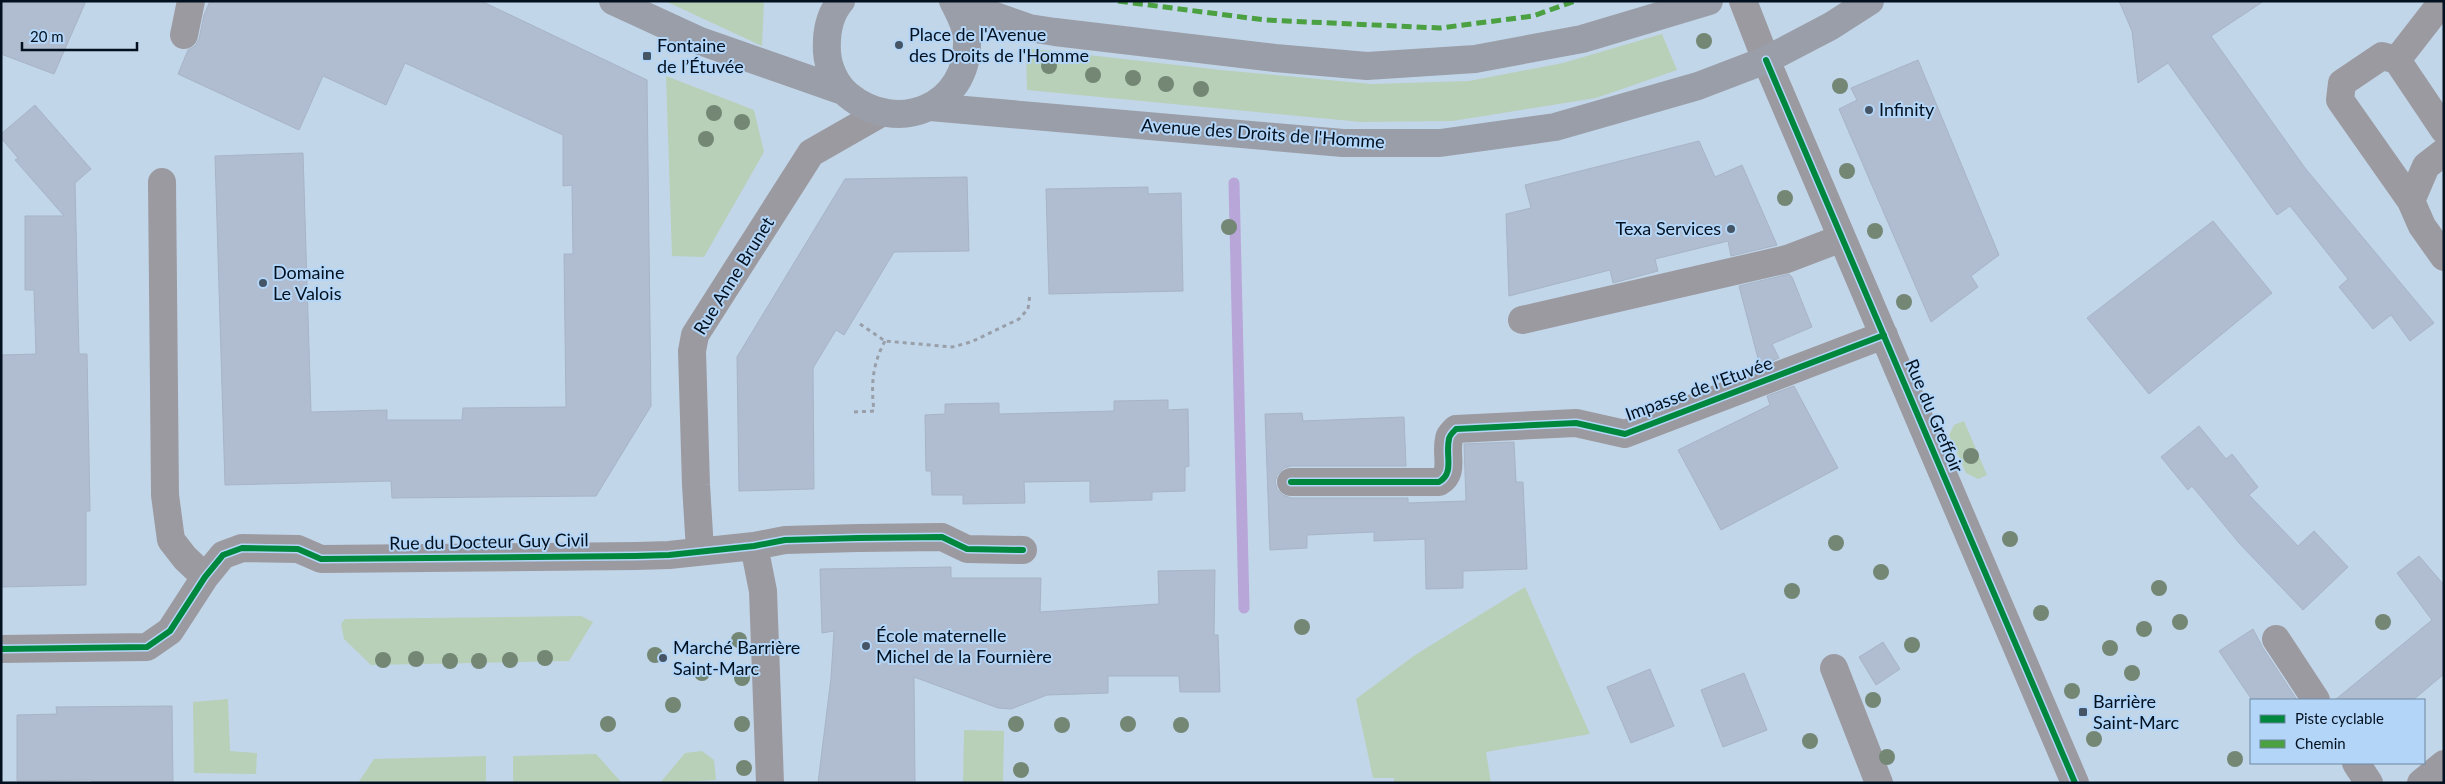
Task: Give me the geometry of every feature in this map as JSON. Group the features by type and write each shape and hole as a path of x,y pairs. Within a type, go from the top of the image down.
{"main road":[{"name":"Avenue des Droits de l'Homme","path":"613,1 700,42 844,91"},
{"name":"Avenue des Droits de l'Homme","path":"841,1 830,20 826,39 830,67 844,91 860,105 881,113 897,115 914,113 930,107 946,95 959,79 966,60 968,39 963,19 953,1"},
{"name":"Avenue des Droits de l'Homme","path":"953,1 1029,28 1046,31 1275,58 1366,66 1475,60 1582,40 1709,1"},
{"name":"Avenue des Droits de l'Homme","path":"930,107 1343,143 1440,143 1555,127 1679,92 1739,72 1766,60 1831,26 1870,1"}],"street":[{"path":"184,35 191,1"},
{"name":"Rue du Greffoir","path":"1743,1 1766,60 2075,783"},
{"path":"2397,60 2438,6"},
{"path":"2444,130 2397,60 2382,56 2342,83 2340,100 2411,202 2422,226 2444,257"},
{"name":"Rue Anne Brunet","path":"700,550 692,351 695,335 811,153 881,113"},
{"path":"2411,202 2426,166 2444,152"},
{"path":"162,182 165,495 172,540 185,558 205,577"},
{"path":"1522,320 1787,259 1842,238"},
{"name":"Impasse de l'Etuvée","path":"1291,482 1439,482 1445,479 1448,473 1449,438 1456,429 1576,423 1625,434 1884,335"},
{"name":"Rue du Docteur Guy Civil","path":"1,649 147,648 170,631 205,577 223,556 242,548 298,549 321,559 636,556 669,555 700,550 754,546 785,540 942,537 967,549 1023,550"},
{"path":"754,546 763,591 770,783"},
{"path":"2276,639 2315,699"},
{"path":"1834,668 1879,783"},
{"path":"2357,764 2369,783"},
{"path":"2421,783 2444,764"}],"path":[{"path":"860,324 886,341 952,348 971,342 1019,319 1028,309 1030,294"},
{"path":"854,412 874,411 873,369 886,341"}],"green space":[{"path":"665,1 764,1 762,46"},
{"path":"1662,34 1677,70 1596,98 1452,121 1361,122 1027,90 1026,48 1221,70 1371,84 1469,81 1563,63"},
{"path":"666,76 754,110 764,152 704,257 672,256"},
{"path":"1964,421 1987,475 1978,479 1966,473 1949,435 1954,425"},
{"path":"1525,587 1590,734 1486,752 1491,783 1394,783 1394,778 1373,778 1356,699 1415,655"},
{"path":"581,616 593,622 569,661 371,665 344,639 341,624 345,619"},
{"path":"228,699 230,751 257,753 256,774 194,773 193,702"},
{"path":"964,730 1004,731 1003,783 963,783"},
{"path":"702,751 714,760 716,780 660,783 685,753"},
{"path":"596,754 622,783 513,783 513,756"},
{"path":"486,756 486,782 358,783 374,759"}],"building":[{"path":"1,1 86,1 54,74 1,54"},
{"path":"210,1 481,1 647,80 651,406 596,496 392,498 391,481 225,485 215,156 303,153 311,412 387,410 387,420 462,420 463,408 566,407 564,254 573,254 572,185 563,186 563,135 405,63 386,105 323,76 299,130 178,74 188,50 195,46 199,39 204,15"},
{"path":"2119,1 2264,1 2211,36 2305,168 2434,323 2410,341 2391,315 2373,329 2339,287 2348,279 2290,206 2277,215 2168,63 2138,83 2132,31"},
{"path":"1918,60 1999,255 1971,276 1978,287 1931,322 1839,109 1857,100 1851,88"},
{"path":"35,105 91,169 75,183 79,354 87,354 90,511 86,511 86,585 1,587 1,355 36,354 34,290 25,290 25,216 64,216 15,160 18,158 1,138 1,134"},
{"path":"1699,141 1715,177 1742,165 1777,245 1731,256 1728,241 1655,259 1658,271 1613,283 1610,270 1509,296 1506,214 1531,208 1525,185"},
{"path":"967,177 969,251 894,252 844,335 836,330 813,368 814,489 739,491 737,357 845,179"},
{"path":"1148,187 1148,194 1181,193 1183,291 1049,294 1046,189"},
{"path":"2213,221 2272,293 2149,394 2087,318"},
{"path":"1789,274 1792,277 1812,327 1772,344 1779,358 1760,366 1739,286"},
{"path":"1794,386 1838,468 1721,530 1678,450 1770,405 1767,396"},
{"path":"1168,400 1168,410 1188,409 1189,466 1185,467 1185,491 1152,492 1152,500 1090,502 1090,481 1024,482 1025,503 963,504 963,495 932,495 931,471 926,471 925,415 945,414 945,404 999,403 999,414 1114,411 1114,401"},
{"path":"1302,413 1303,421 1404,417 1406,466 1291,466 1284,468 1277,475 1275,482 1277,489 1283,495 1291,498 1408,498 1408,503 1466,501 1464,444 1514,442 1516,482 1523,482 1527,569 1463,571 1463,588 1426,589 1425,539 1374,541 1374,532 1307,535 1307,548 1270,550 1265,414"},
{"path":"2199,426 2226,459 2232,454 2258,487 2249,495 2298,546 2314,531 2348,567 2303,610 2239,543 2192,486 2188,490 2161,457"},
{"path":"2419,556 2444,585 2444,674 2414,699 2336,699 2432,620 2397,573"},
{"path":"951,567 951,578 1041,578 1040,612 1159,604 1158,571 1215,570 1214,635 1218,635 1220,692 1180,692 1179,676 1108,676 1108,693 1047,695 1011,709 998,708 914,677 915,783 818,783 831,678 834,631 822,633 820,569"},
{"path":"2253,629 2263,648 2296,699 2251,699 2219,651"},
{"path":"1883,642 1900,669 1876,685 1859,657"},
{"path":"1650,669 1674,726 1631,743 1607,687"},
{"path":"1744,673 1767,730 1723,747 1701,690"},
{"path":"172,706 173,783 92,783 92,780 17,781 17,715 57,714 56,707"}],"waterway":[{"path":"1234,183 1244,608"}],"marked path":[{"path":"1118,1 1265,20 1440,28 1533,16 1575,1"}],"cycle path":[{"path":"1766,60 2075,783"},
{"path":"1291,482 1439,482 1447,474 1449,438 1456,429 1576,423 1625,434 1884,335"},
{"path":"1,649 147,647 170,631 205,577 223,555 242,548 298,549 321,559 636,556 669,555 754,546 785,540 942,537 967,549 1023,550"}],"place":[{"name":"Place de l'Avenue des Droits de l'Homme","path":"899,45"},
{"name":"Fontaine de l’Étuvée","path":"647,56"},
{"name":"Infinity","path":"1869,110"},
{"name":"Texa Services","path":"1731,229"},
{"name":"Domaine Le Valois","path":"263,283"},
{"name":"École maternelle Michel de la Fournière","path":"866,646"},
{"name":"Marché Barrière Saint-Marc","path":"663,658"},
{"name":"Barrière Saint-Marc","path":"2083,712"}]}
